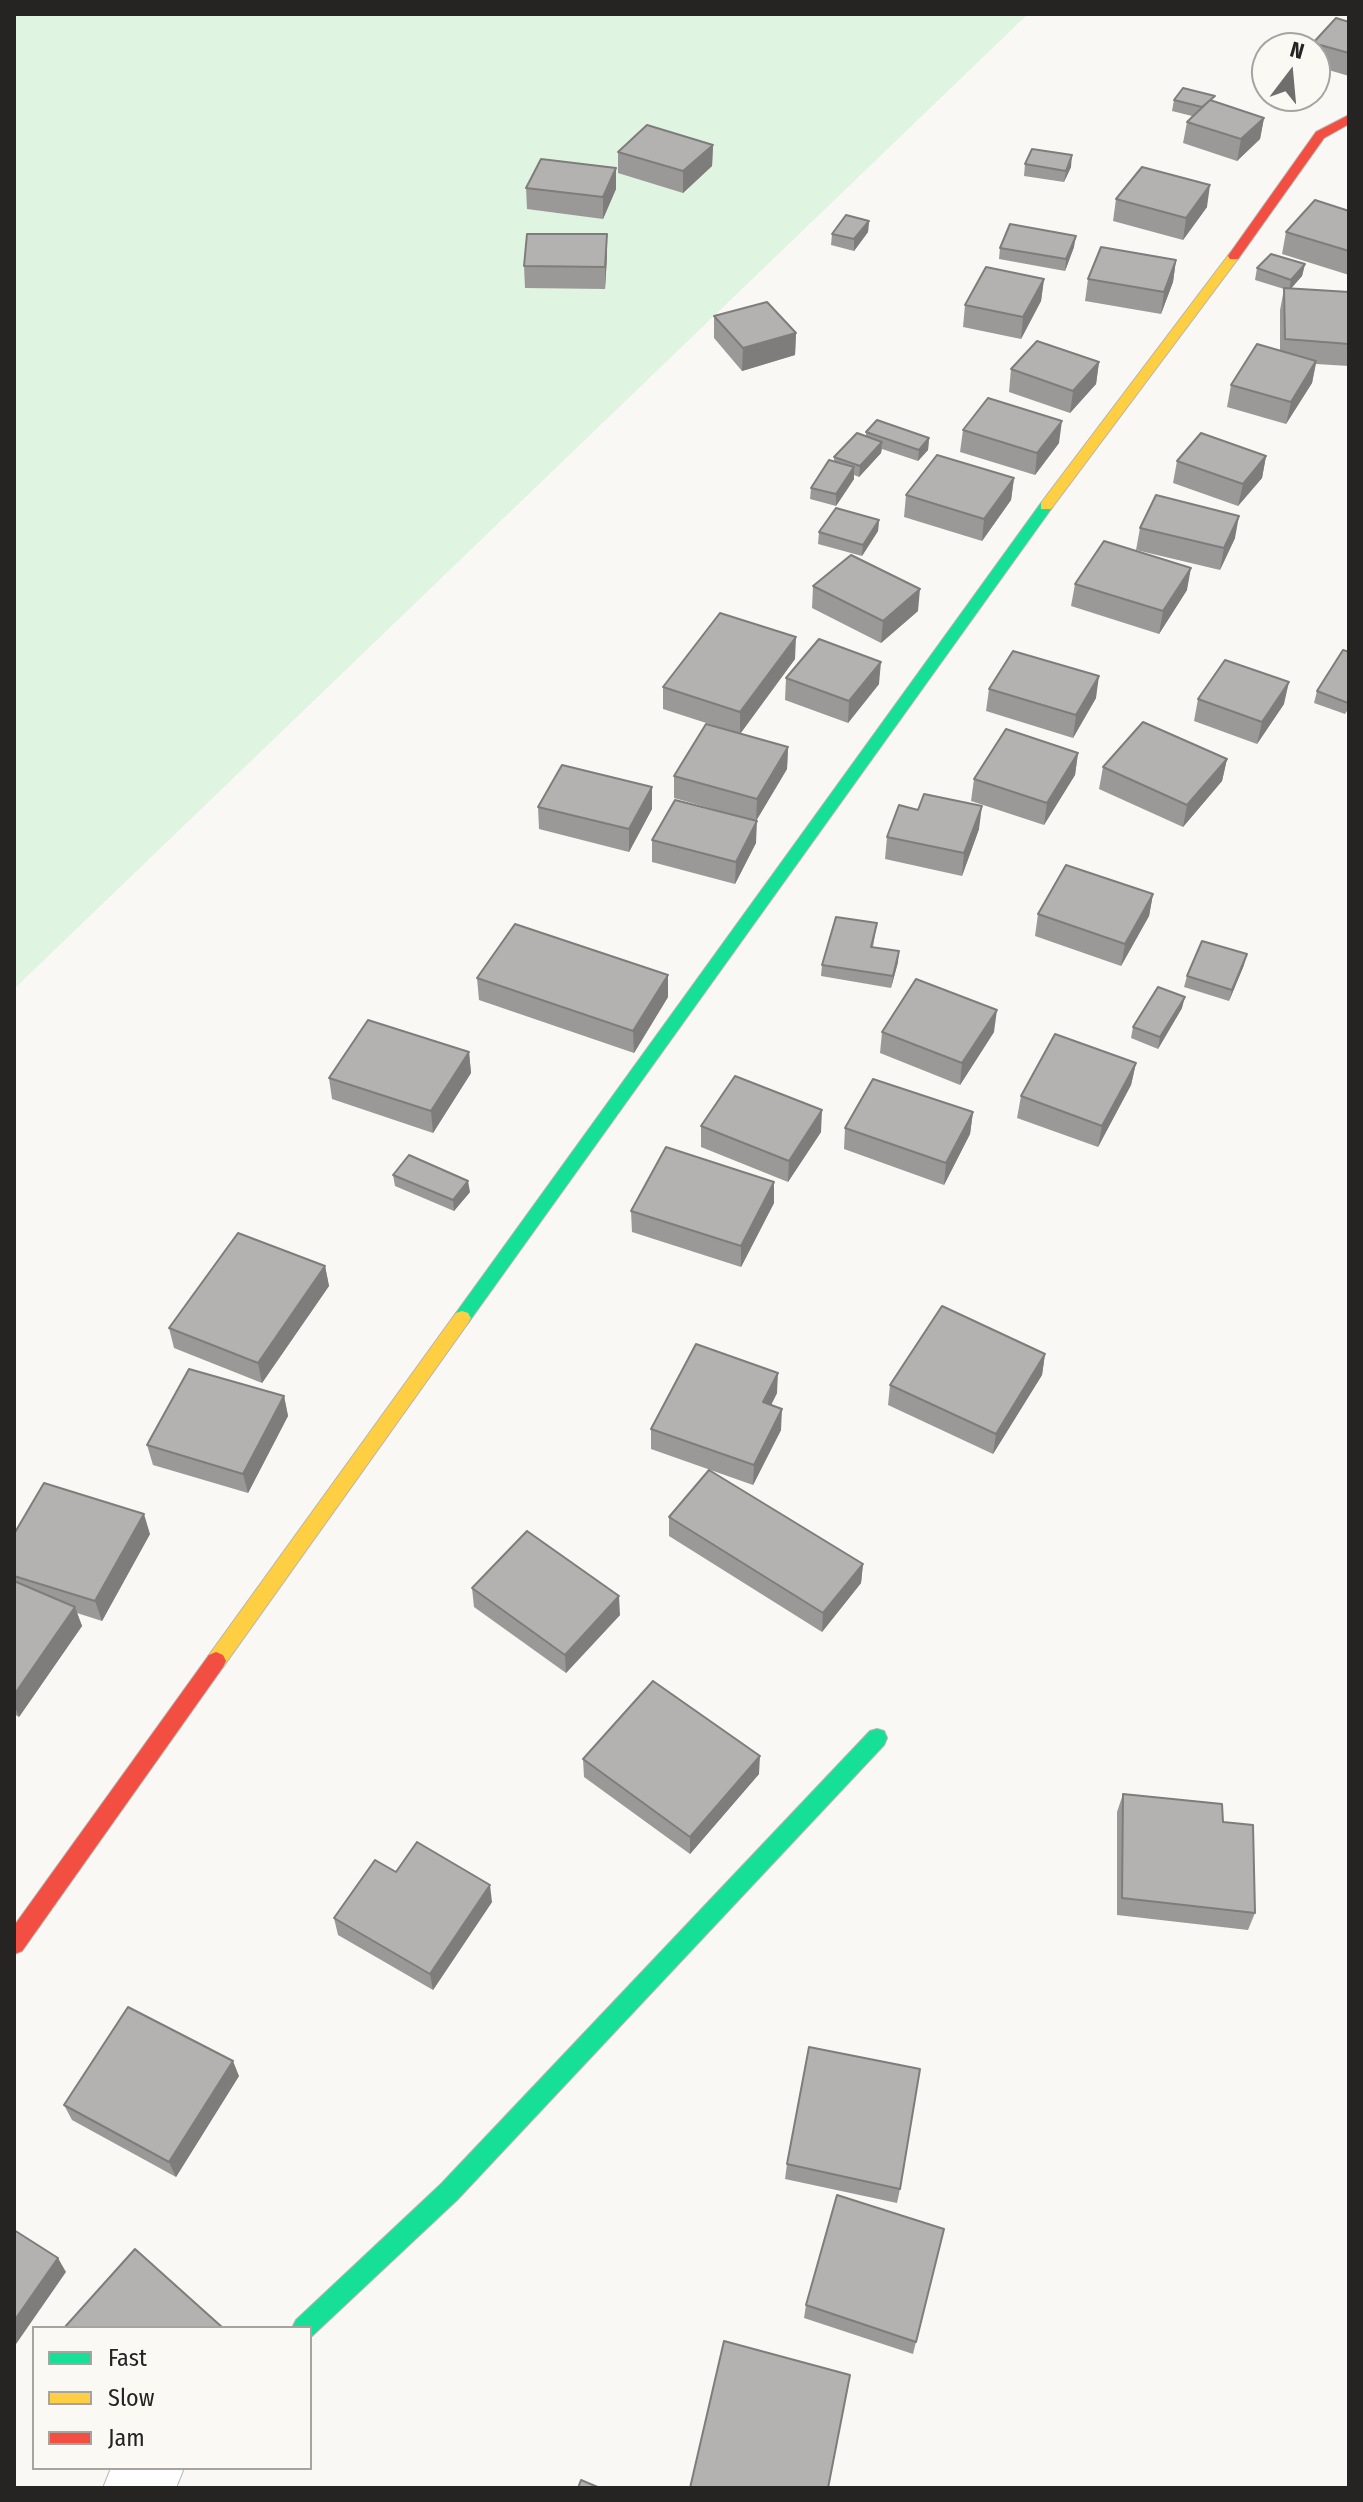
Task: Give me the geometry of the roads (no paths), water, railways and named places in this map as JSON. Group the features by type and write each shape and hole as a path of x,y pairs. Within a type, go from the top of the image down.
{"street":[{"path":"14,1944 991,578 1186,323 1320,135 1349,119"},
{"path":"306,2326 449,2192 877,1738"},
{"path":"133,2488 152,2470"}]}
